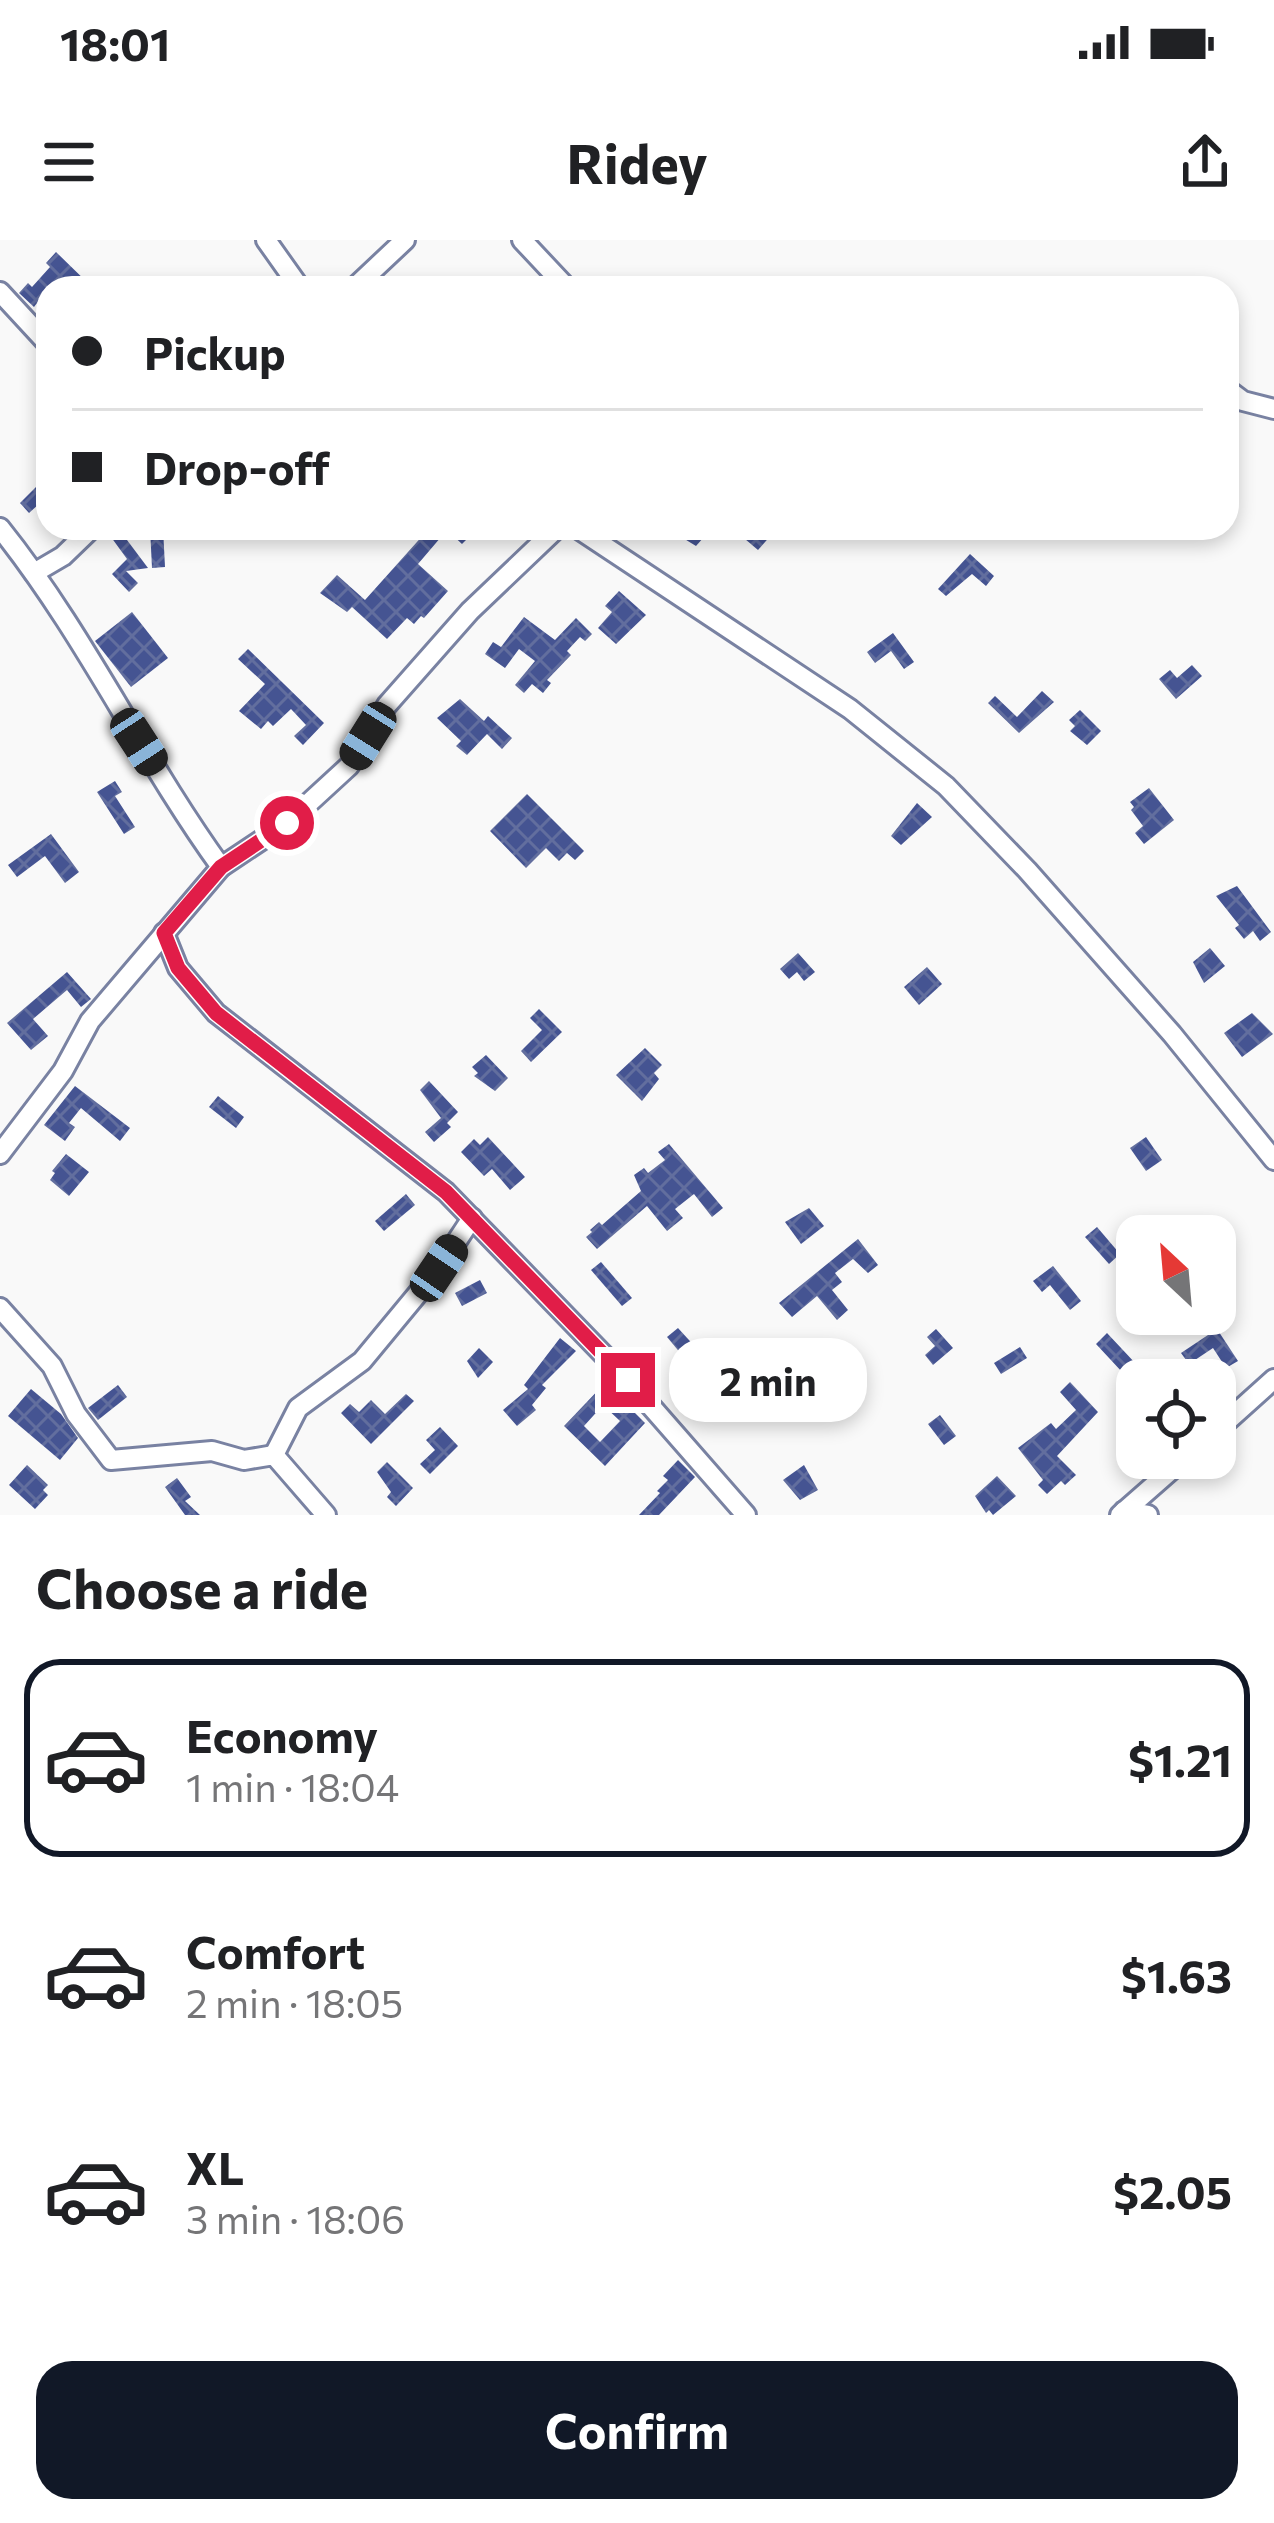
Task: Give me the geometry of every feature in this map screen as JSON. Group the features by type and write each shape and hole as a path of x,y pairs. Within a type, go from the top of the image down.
{"street":[{"path":"266,240 292,276"},
{"path":"367,276 405,240"},
{"path":"522,240 556,276"},
{"path":"0,292 36,331"},
{"path":"1239,398 1274,409"},
{"path":"0,528 34,573 221,867"},
{"path":"34,573 80,540"},
{"path":"0,1154 64,1071 90,1021 221,867 287,823 349,766 387,705 542,540"},
{"path":"595,540 850,710 946,786 1158,1017 1274,1160"},
{"path":"164,933 178,968 216,1013 446,1192 628,1380 746,1515"},
{"path":"274,1455 298,1408 362,1361 439,1268 472,1218"},
{"path":"0,1309 52,1366 76,1414 111,1460 212,1450 244,1460 274,1455"},
{"path":"1236,1413 1274,1379"},
{"path":"274,1455 326,1515"},
{"path":"1122,1513 1161,1479"},
{"path":"1122,1513 1148,1515"}],"building":[{"path":"56,252 81,276 42,276 50,267 46,263"},
{"path":"28,283 32,287 36,283 34,307 19,293"},
{"path":"36,487 36,507 29,513 20,503"},
{"path":"113,540 127,540 148,568 126,571 138,583 129,592 112,574 127,559"},
{"path":"151,540 164,540 165,567 152,568"},
{"path":"419,540 438,540 418,564 448,591 424,618 414,624 407,618 387,639 352,607 347,612 320,593 337,575 365,600"},
{"path":"746,540 767,540 758,550"},
{"path":"970,554 994,576 986,586 972,574 946,596 938,589"},
{"path":"619,591 646,615 616,644 598,628 612,612 605,606"},
{"path":"132,612 168,658 131,687 95,641"},
{"path":"524,617 555,640 576,618 592,634 585,641 580,637 567,651 571,655 547,680 551,683 543,693 532,684 524,693 515,685 535,661 519,649 505,668 485,654 493,642 501,647"},
{"path":"893,633 914,662 904,669 891,651 875,663 867,652"},
{"path":"248,649 324,723 303,745 294,736 306,725 291,709 273,726 268,721 261,729 239,711 265,684 238,659"},
{"path":"1192,665 1202,676 1176,699 1159,679 1170,670 1177,678"},
{"path":"1042,691 1054,702 1019,733 988,703 995,696 1017,717"},
{"path":"460,699 512,738 502,749 487,734 467,755 456,746 461,741 437,718"},
{"path":"1080,710 1101,731 1087,745 1070,731 1075,726 1069,720"},
{"path":"115,781 122,792 115,796 135,827 124,834 97,792"},
{"path":"1149,788 1174,820 1144,844 1135,833 1143,826 1130,802"},
{"path":"527,794 584,851 575,860 567,853 559,861 546,848 526,868 490,831"},
{"path":"917,803 932,817 901,845 891,836"},
{"path":"51,834 79,872 65,883 45,856 17,877 8,865"},
{"path":"1237,886 1271,932 1260,941 1253,931 1244,939 1216,896"},
{"path":"1210,948 1225,966 1204,983 1193,962"},
{"path":"798,953 815,972 804,981 797,972 789,979 780,969"},
{"path":"927,967 942,984 919,1005 904,987"},
{"path":"67,972 91,999 81,1007 67,990 33,1019 48,1036 31,1050 7,1023"},
{"path":"539,1009 562,1032 531,1062 521,1051 542,1030 530,1018"},
{"path":"1252,1013 1273,1034 1242,1057 1224,1033"},
{"path":"645,1048 662,1065 654,1073 659,1079 642,1101 616,1075"},
{"path":"486,1055 508,1078 495,1091 474,1076 478,1073 472,1067"},
{"path":"429,1081 458,1112 447,1123 451,1127 434,1142 425,1132 441,1118 420,1090"},
{"path":"75,1086 130,1128 120,1141 81,1108 69,1123 75,1127 65,1141 44,1125"},
{"path":"218,1096 244,1117 236,1128 209,1107"},
{"path":"488,1137 525,1177 510,1190 492,1169 484,1176 461,1152 474,1139 480,1145"},
{"path":"1146,1137 1162,1160 1146,1171 1130,1148"},
{"path":"669,1144 723,1208 712,1217 694,1194 675,1209 683,1218 667,1231 647,1206 597,1249 586,1237 590,1230 641,1191 634,1175 644,1168 648,1173 665,1160 658,1152"},
{"path":"66,1154 89,1172 69,1196 50,1180"},
{"path":"406,1194 415,1205 384,1231 375,1221"},
{"path":"809,1208 824,1226 801,1244 785,1222"},
{"path":"1097,1227 1116,1249 1116,1258 1109,1264 1085,1237"},
{"path":"858,1239 878,1265 868,1273 853,1259 835,1273 842,1282 832,1290 848,1310 837,1320 817,1296 792,1317 779,1303"},
{"path":"601,1262 632,1298 622,1306 591,1270"},
{"path":"1053,1266 1081,1301 1070,1310 1050,1285 1042,1292 1033,1281"},
{"path":"480,1280 487,1293 462,1306 455,1293"},
{"path":"678,1328 699,1351 687,1361 667,1337"},
{"path":"936,1329 953,1348 933,1365 925,1355 935,1346 927,1337"},
{"path":"1107,1333 1131,1359 1116,1359 1116,1366 1096,1344"},
{"path":"1208,1335 1221,1335 1238,1361 1220,1359 1213,1348 1196,1359 1185,1359 1181,1353"},
{"path":"560,1338 576,1351 542,1385 546,1388 532,1405 536,1410 517,1426 503,1410 528,1389 524,1385"},
{"path":"1020,1347 1027,1358 1001,1374 994,1363"},
{"path":"479,1348 493,1362 478,1378 467,1361"},
{"path":"1070,1382 1098,1412 1057,1456 1076,1475 1047,1494 1038,1485 1043,1480 1018,1448 1051,1423 1056,1429 1076,1410 1060,1392"},
{"path":"605,1383 645,1423 605,1466 564,1426","holes":["603,1405 620,1421 600,1442 584,1426"]},
{"path":"118,1385 127,1397 98,1420 88,1408"},
{"path":"31,1389 61,1414 78,1438 60,1460 8,1416"},
{"path":"406,1394 414,1401 371,1444 341,1413 350,1404 359,1412 371,1400 385,1414"},
{"path":"940,1415 956,1436 944,1445 928,1424"},
{"path":"440,1427 458,1446 430,1474 420,1464 435,1450 426,1440"},
{"path":"678,1460 695,1477 659,1515 639,1515 660,1493 657,1491 668,1480 663,1476"},
{"path":"387,1462 413,1488 396,1506 377,1472"},
{"path":"27,1465 48,1485 43,1490 48,1495 35,1509 9,1485"},
{"path":"804,1465 818,1490 800,1500 783,1480"},
{"path":"997,1476 1016,1496 993,1515 989,1510 986,1513 975,1496"},
{"path":"177,1478 191,1497 185,1501 200,1515 185,1515 165,1487"}],"route":[{"path":"287,823 221,867 164,933 178,968 194,992 238,1033 446,1192 628,1380"}]}
